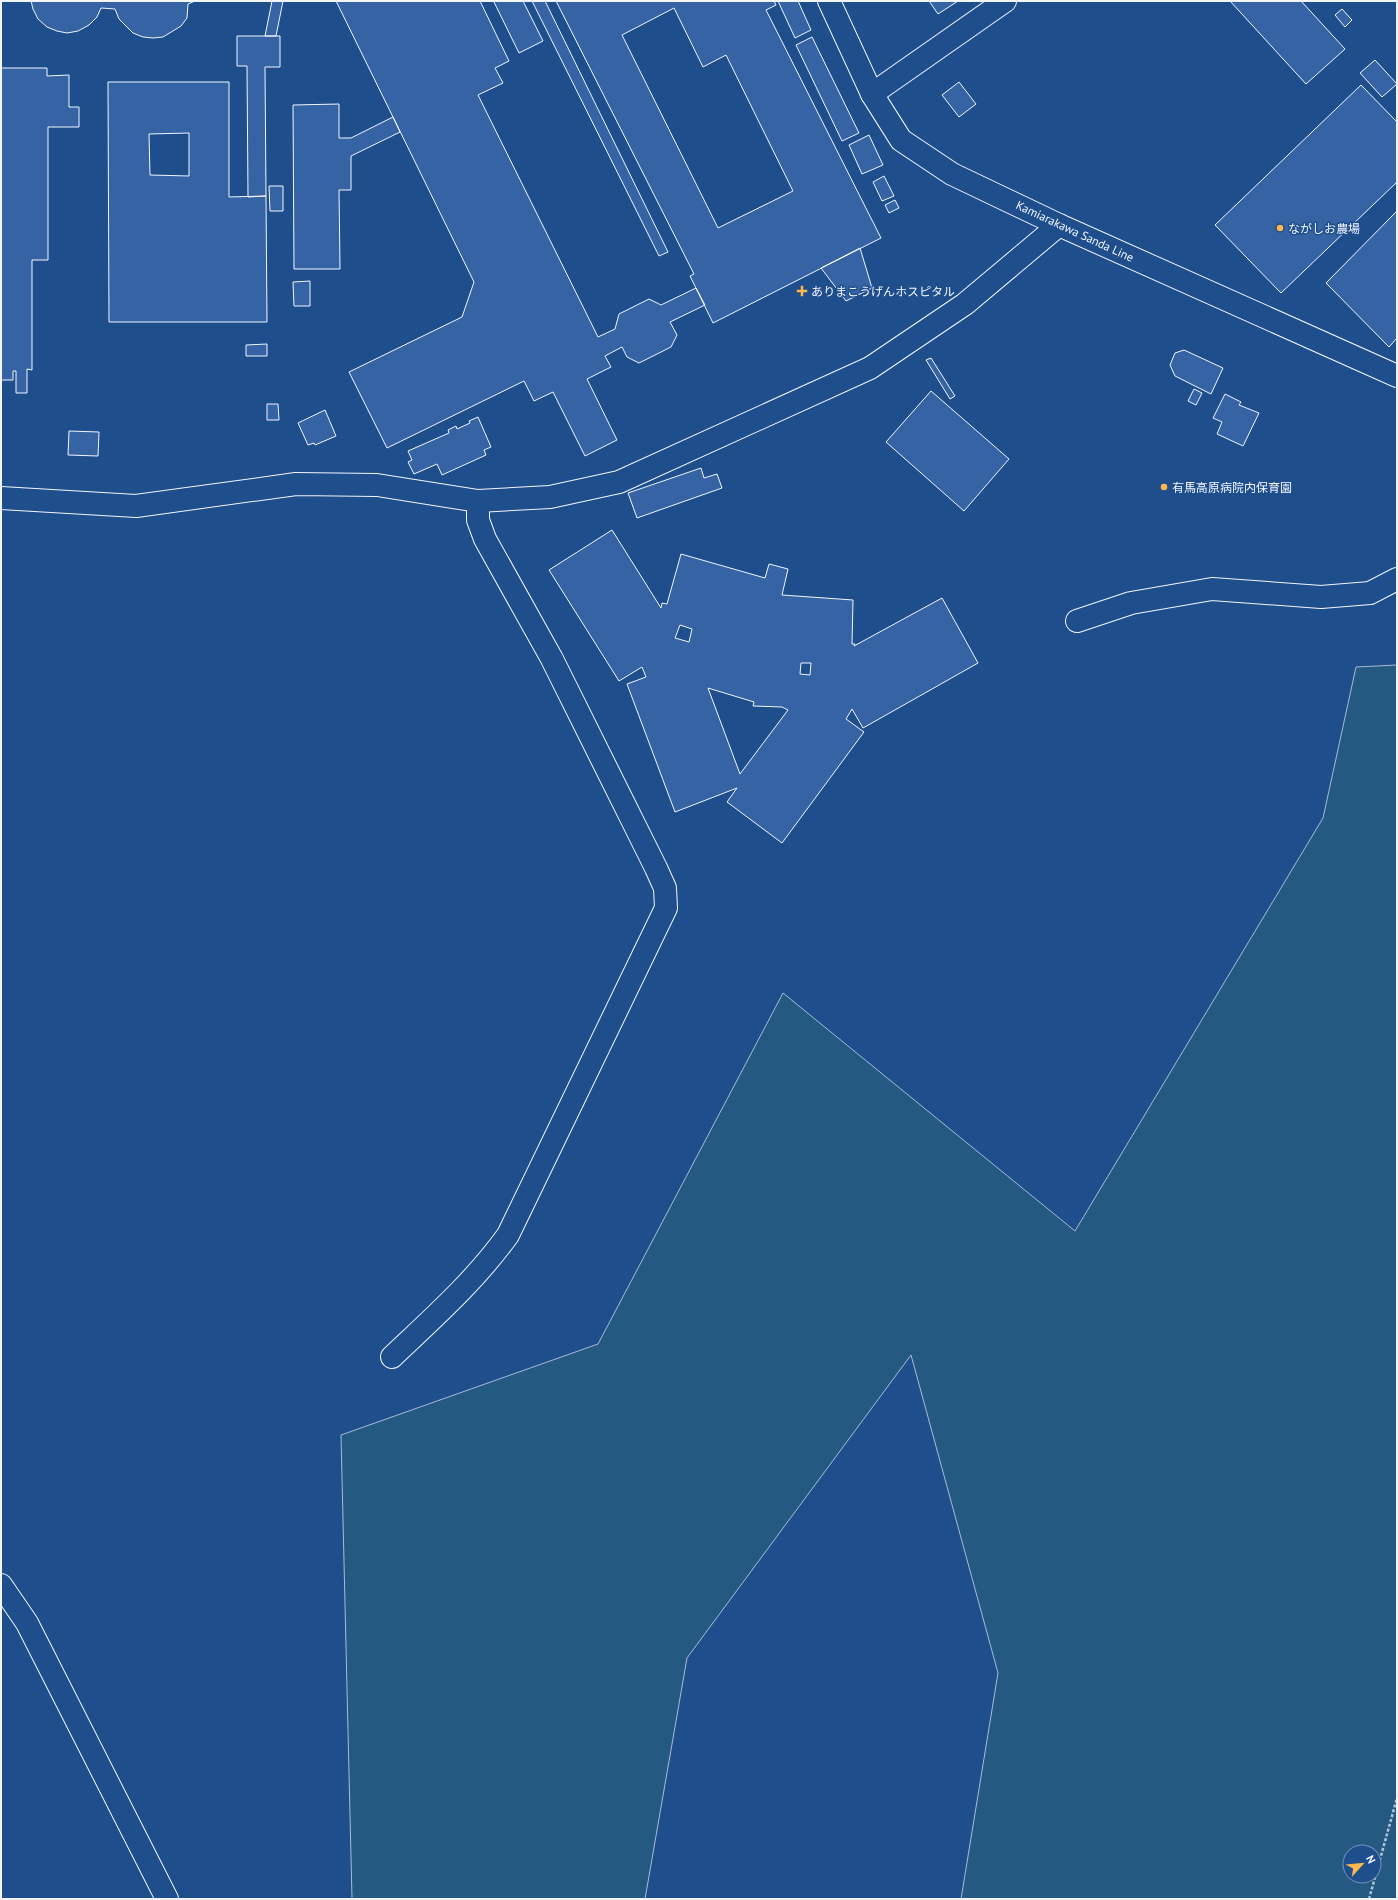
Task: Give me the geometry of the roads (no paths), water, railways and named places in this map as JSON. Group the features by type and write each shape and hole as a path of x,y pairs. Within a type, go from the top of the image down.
{"street":[{"name":"Kamiarakawa Sanda Line","path":"829,1 872,94 901,140 952,174 1059,225 1397,376"},
{"path":"872,94 1005,1"},
{"path":"1,498 136,506 296,484 377,485 478,502 550,497 618,482 870,368 965,304 1059,225"},
{"path":"392,1357 457,1296 487,1264 508,1235 666,908 665,888 653,861 552,659 485,540 478,520 478,502"},
{"path":"1077,621 1132,603 1212,589 1321,597 1370,593 1397,579"},
{"path":"1,1585 27,1623 166,1899"}],"place":[{"name":"ながしお農場","path":"1280,228"},
{"name":"ありまこうげんホスピタル","path":"802,291"},
{"name":"有馬高原病院内保育園","path":"1164,487"}]}
